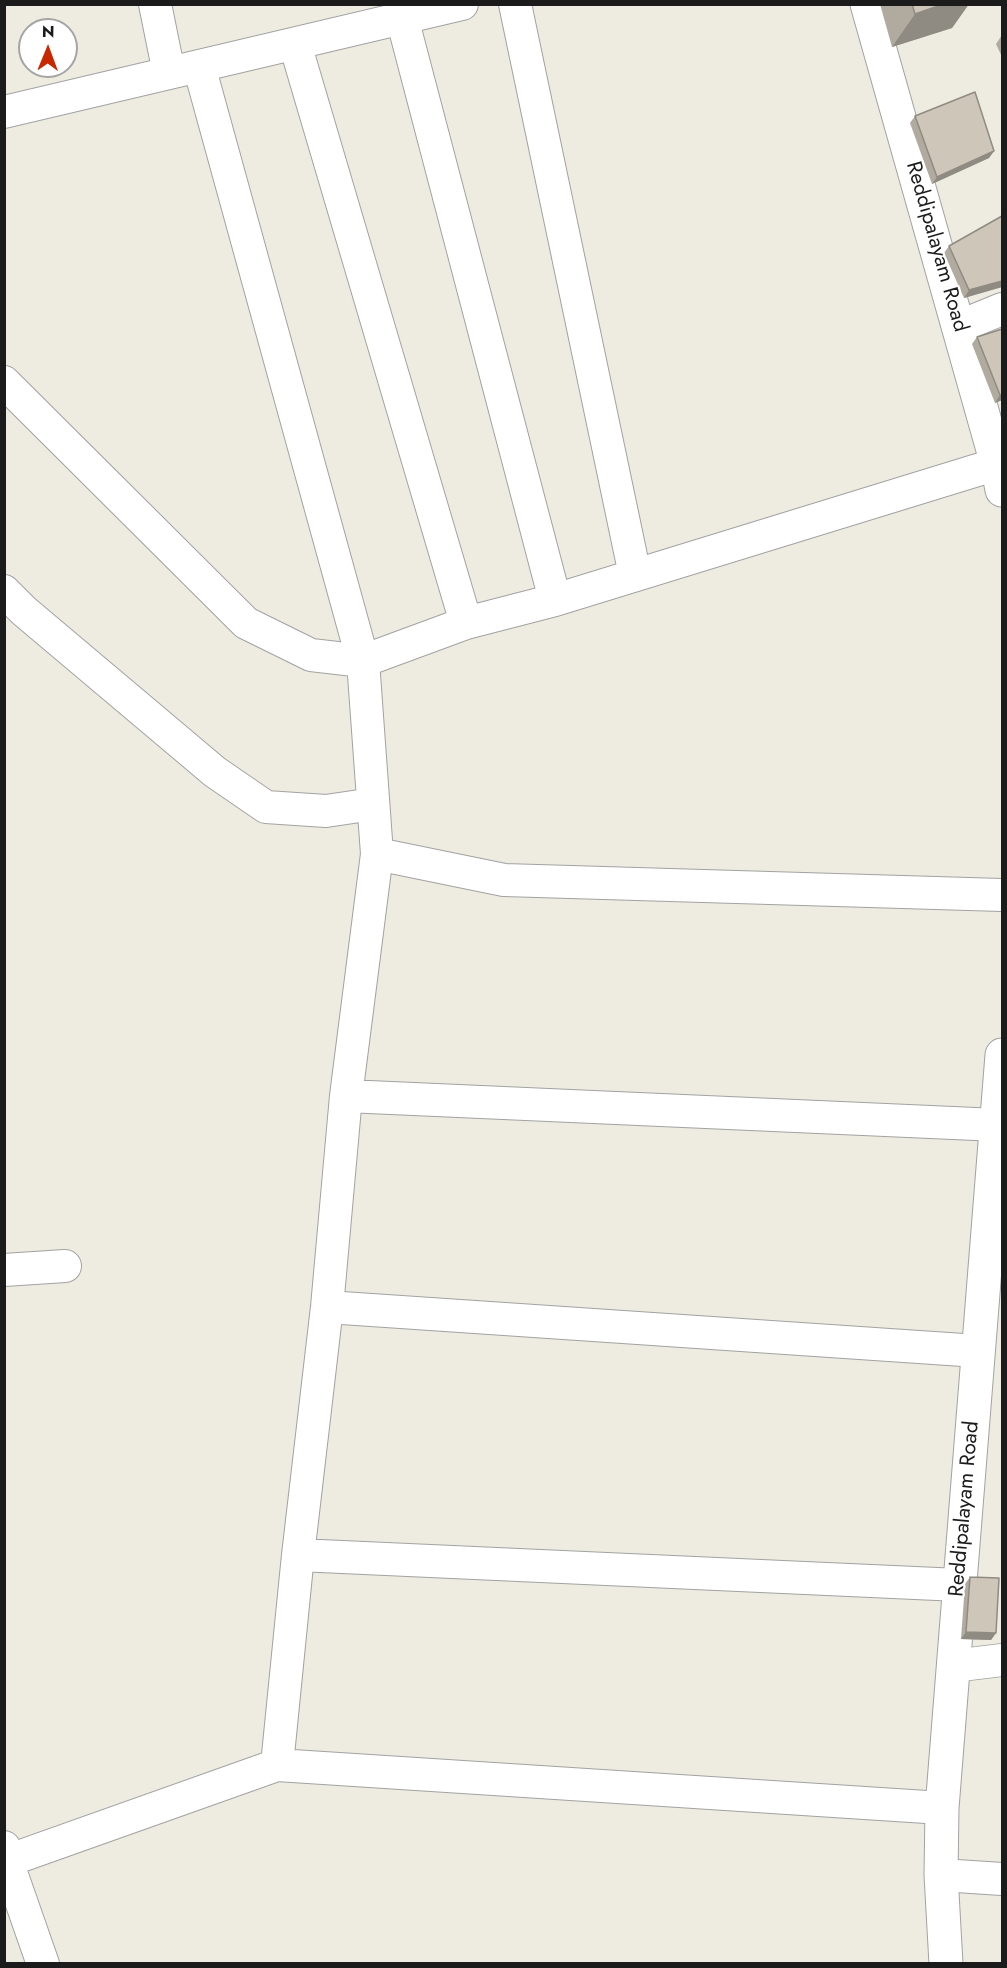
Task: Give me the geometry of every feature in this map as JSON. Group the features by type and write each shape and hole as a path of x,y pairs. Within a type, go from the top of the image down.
{"street":[{"path":"155,4 184,70 363,661 377,854 346,1096 327,1307 298,1555 277,1765"},
{"path":"4,112 462,4"},
{"path":"515,4 635,575"},
{"name":"Reddipalayam Road","path":"867,4 1000,477"},
{"path":"402,18 555,600"},
{"path":"295,44 466,623"},
{"path":"958,327 1002,309"},
{"path":"4,382 246,623 311,656 363,661 466,623 1000,477"},
{"path":"4,591 24,611 215,772 266,807 326,811 373,804"},
{"path":"377,854 504,880 1002,895"},
{"name":"Reddipalayam Road","path":"946,1964 941,1875 942,1808 1002,1055"},
{"path":"346,1096 998,1125"},
{"path":"4,1270 65,1266"},
{"path":"327,1307 978,1351"},
{"path":"298,1555 959,1585"},
{"path":"953,1665 1002,1660"},
{"path":"43,1964 5,1857 277,1765 942,1808"},
{"path":"941,1875 1002,1879"}],"building":[{"path":"912,4 944,4 915,14"},
{"path":"975,92 994,151 937,177 915,116"},
{"path":"1002,216 1002,281 969,290 949,246"},
{"path":"1002,329 1002,395 1000,395 977,337"},
{"path":"970,1577 999,1578 996,1633 966,1632"}]}
